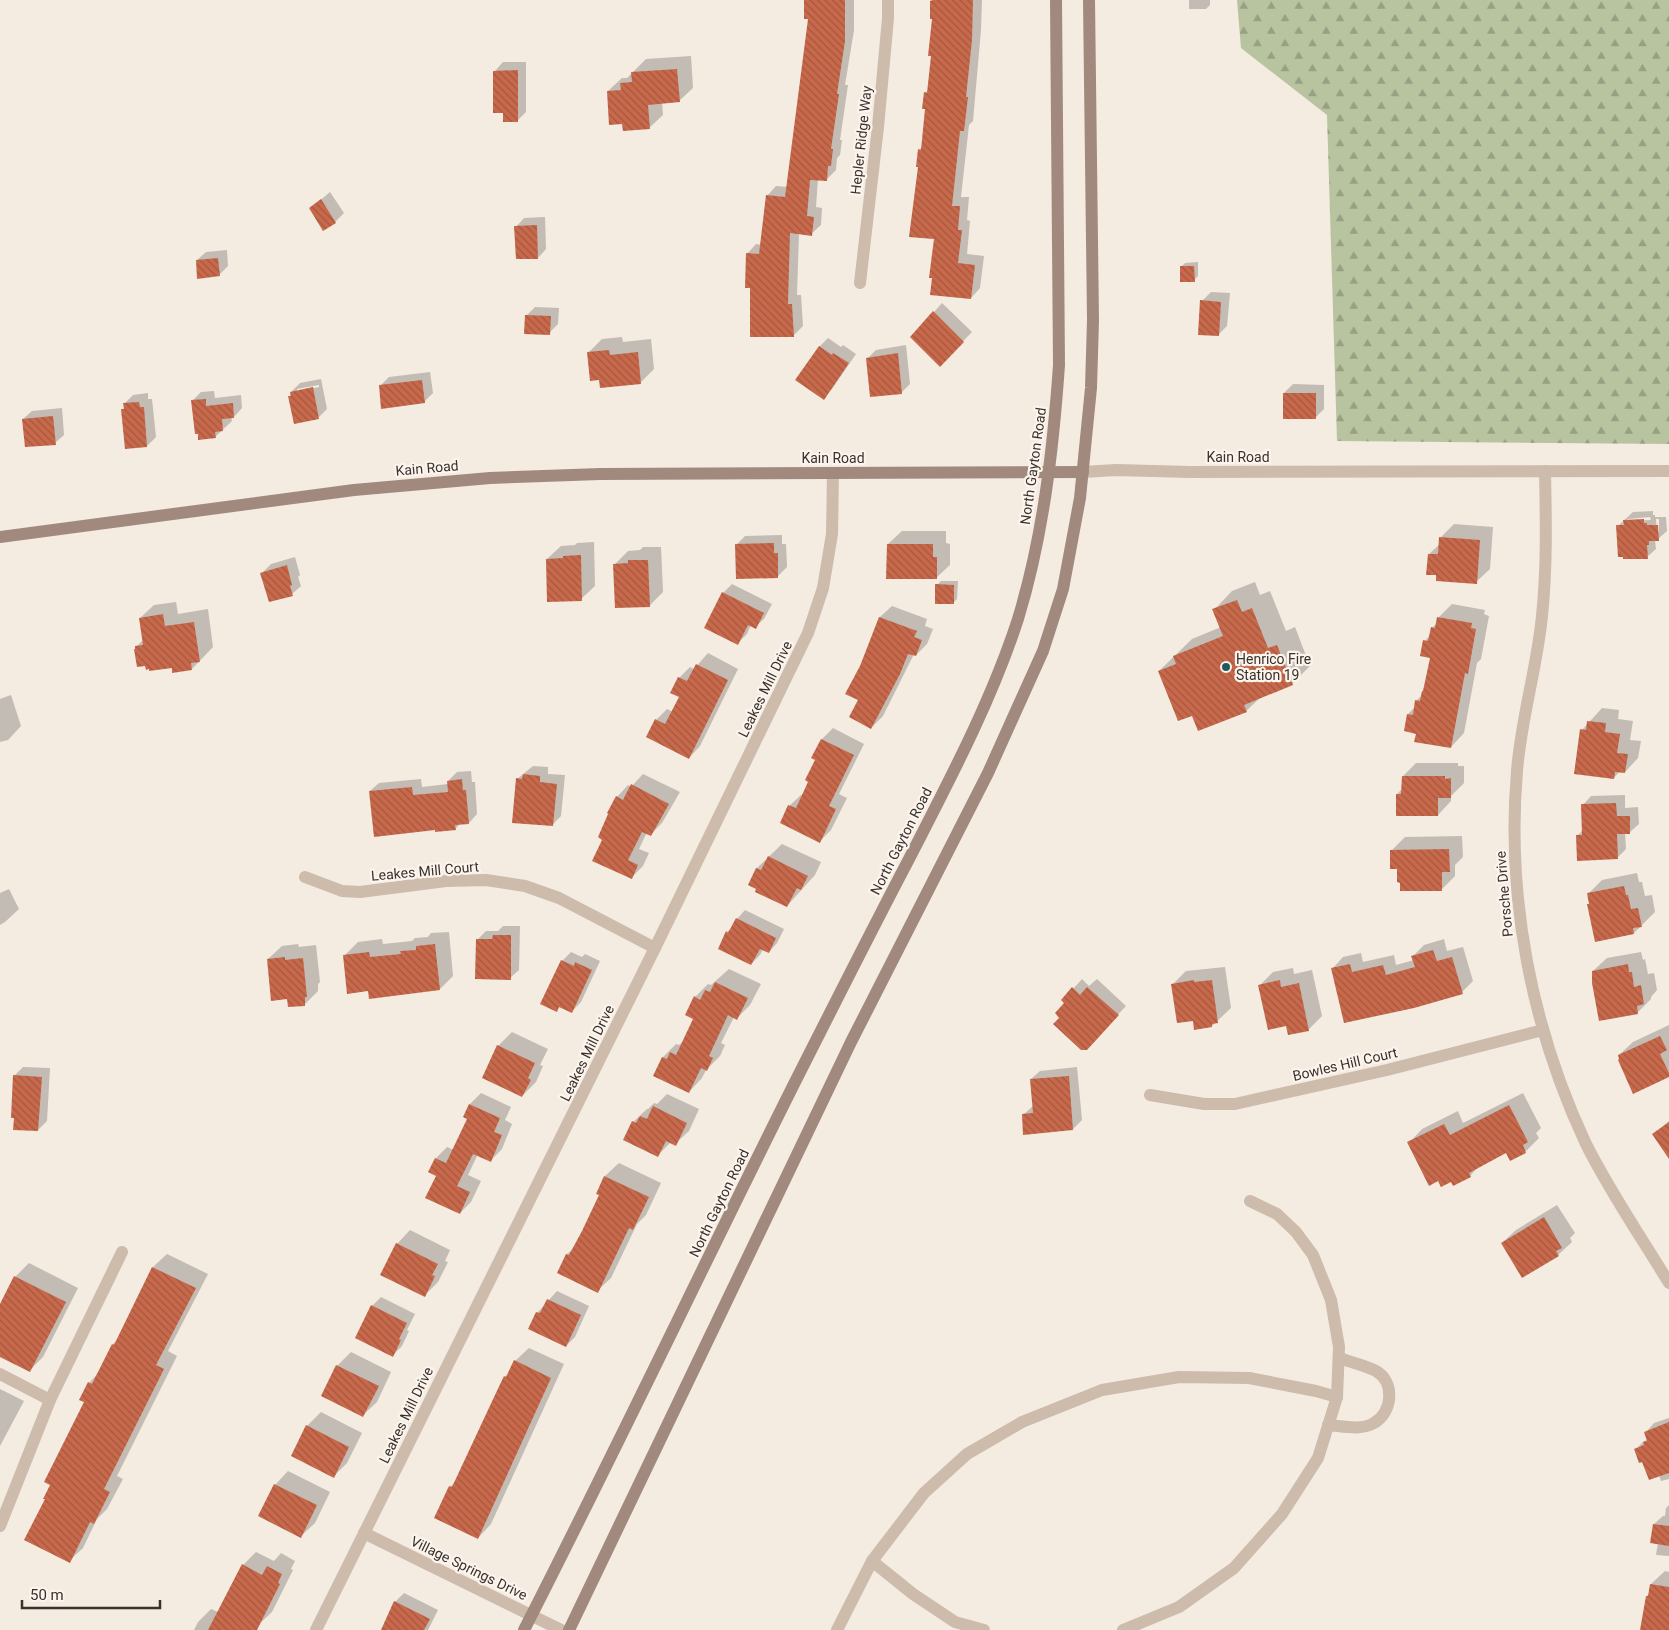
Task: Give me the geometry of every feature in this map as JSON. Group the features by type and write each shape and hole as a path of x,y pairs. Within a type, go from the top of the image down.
{"main road":[{"name":"North Gayton Road","path":"524,1630 642,1396 764,1144 947,784 1001,667 1017,621 1029,581 1044,505 1055,418 1059,366 1056,0"},
{"path":"569,1630 851,1042 927,896 1016,713 1043,651 1063,589 1080,498 1091,388 1093,320 1089,0"},
{"name":"Kain Road","path":"0,537 362,489 490,478 600,474 1083,472"}],"street":[{"name":"Hepler Ridge Way","path":"860,283 878,127 888,0"},
{"name":"Kain Road","path":"1083,472 1107,470 1190,472 1669,471"},
{"name":"Porsche Drive","path":"1545,471 1546,564 1542,617 1523,722 1517,771 1514,829 1525,956 1543,1030 1559,1078 1587,1144 1620,1204 1669,1283"},
{"name":"Leakes Mill Drive","path":"316,1630 655,948 808,633 824,588 832,534 833,473"},
{"name":"Leakes Mill Court","path":"305,877 342,891 360,892 446,881 486,880 525,886 559,898 655,948"},
{"name":"Bowles Hill Court","path":"1150,1095 1204,1104 1235,1104 1387,1070 1543,1030"},
{"path":"1123,1630 1179,1607 1234,1568 1282,1514 1318,1458 1337,1397 1339,1347 1331,1300 1313,1255 1296,1232 1277,1214 1250,1201"},
{"path":"0,1526 50,1400 122,1252"},
{"path":"1328,1425 1360,1427 1374,1423 1385,1412 1390,1394 1387,1382 1376,1371 1339,1358"},
{"path":"0,1374 50,1400"},
{"path":"837,1630 872,1561 924,1493 967,1454 1022,1422 1102,1390 1179,1378 1249,1378 1337,1397"},
{"name":"Village Springs Drive","path":"364,1533 561,1630"},
{"path":"872,1561 913,1594 955,1622 984,1630"}],"green space":[{"path":"1237,0 1669,0 1669,444 1337,441 1327,115 1241,48"}],"building":[{"path":"804,0 845,0 845,41 837,94 839,94 831,149 833,149 831,166 828,166 827,181 810,180 807,216 814,217 812,236 790,233 788,304 792,304 794,337 750,337 750,288 745,288 746,253 759,254 766,195 785,197 808,19 804,19"},
{"path":"973,0 972,40 966,97 968,97 964,131 960,131 952,206 960,206 958,230 962,230 958,263 975,265 971,299 930,295 932,278 929,278 934,239 909,237 918,167 916,167 918,149 921,150 925,109 922,109 924,92 927,93 931,56 928,56 932,19 930,19 930,1"},
{"path":"677,69 680,102 648,105 650,129 623,131 622,124 609,125 607,91 621,90 620,83 632,82 631,72"},
{"path":"518,70 518,122 503,122 503,113 493,113 493,71"},
{"path":"321,199 336,223 323,231 309,208"},
{"path":"537,225 538,259 516,259 514,226"},
{"path":"218,258 220,276 197,279 196,260"},
{"path":"1180,266 1194,266 1195,282 1180,282"},
{"path":"1200,300 1221,302 1219,336 1198,335"},
{"path":"933,311 964,342 940,367 910,337"},
{"path":"525,315 551,316 550,335 524,334"},
{"path":"819,346 849,363 824,400 795,380"},
{"path":"609,350 610,355 638,352 641,384 600,388 599,380 590,381 587,352"},
{"path":"898,353 902,394 870,397 866,358"},
{"path":"422,380 425,403 381,409 379,385"},
{"path":"313,387 319,419 294,424 288,396 291,396 290,392"},
{"path":"1283,393 1316,393 1316,419 1283,419"},
{"path":"206,399 206,406 233,403 234,418 222,419 223,431 215,432 216,438 198,440 198,434 195,434 191,400"},
{"path":"139,402 140,407 144,407 147,447 125,449 121,409 124,409 123,403"},
{"path":"53,416 56,445 25,447 22,419"},
{"path":"1644,519 1644,523 1647,523 1647,525 1658,525 1659,541 1649,541 1649,545 1647,545 1648,559 1623,559 1623,557 1618,557 1616,525 1624,525 1623,520"},
{"path":"1439,537 1480,540 1477,584 1436,581 1436,575 1426,575 1428,554 1438,554"},
{"path":"774,543 774,553 778,553 778,578 736,579 735,544"},
{"path":"887,544 933,544 933,557 937,557 937,579 886,579"},
{"path":"581,555 582,601 547,602 546,559"},
{"path":"628,560 648,560 650,607 615,608 613,564 628,563"},
{"path":"287,565 293,596 269,602 260,573"},
{"path":"935,584 954,585 954,604 935,604"},
{"path":"722,592 764,613 756,629 748,625 738,645 704,628"},
{"name":"Henrico Fire Station 19","path":"1237,600 1242,612 1252,608 1268,648 1277,645 1293,685 1244,705 1247,712 1198,731 1192,716 1178,721 1158,671 1176,664 1173,656 1223,636 1212,609"},
{"path":"163,614 165,626 194,622 200,662 191,663 192,670 172,673 172,668 149,671 149,669 146,670 145,666 137,667 134,649 135,646 143,645 139,618"},
{"path":"879,617 917,631 914,637 922,640 916,656 908,654 900,674 871,729 849,717 858,700 845,694 860,666"},
{"path":"1437,617 1472,623 1471,628 1476,629 1468,674 1465,673 1451,748 1414,742 1416,734 1404,731 1407,714 1413,715 1415,700 1420,701 1423,691 1430,658 1420,656 1423,640 1428,641 1431,627 1435,628"},
{"path":"696,664 728,680 689,759 646,737 655,719 665,724 679,697 670,693 678,677 687,681"},
{"path":"1587,721 1606,723 1605,732 1620,734 1617,753 1628,754 1625,773 1615,772 1614,779 1574,774 1580,729 1586,730"},
{"path":"821,739 854,755 829,806 836,809 820,843 780,823 788,805 796,808 808,782 805,780 815,760 811,758"},
{"path":"523,774 540,776 540,782 557,784 553,826 512,823 516,778 522,779"},
{"path":"1402,776 1445,776 1445,779 1451,778 1451,798 1438,798 1438,816 1396,816 1396,794 1401,794"},
{"path":"462,779 463,790 466,790 469,824 455,825 456,830 435,832 435,830 374,837 369,791 412,787 413,795 448,792 447,781"},
{"path":"631,784 669,804 651,836 642,832 628,860 638,865 632,879 592,861 602,840 598,837 607,813 616,796 623,800"},
{"path":"1616,803 1617,816 1630,816 1630,834 1617,834 1618,859 1577,861 1576,835 1582,835 1581,804"},
{"path":"1449,849 1450,872 1442,872 1442,891 1400,891 1400,883 1397,882 1397,869 1390,869 1390,850"},
{"path":"768,856 808,876 801,890 797,888 787,907 755,892 756,889 748,885 756,868 761,870"},
{"path":"1624,886 1631,909 1638,908 1642,927 1633,928 1634,934 1595,942 1587,904 1589,904 1587,893"},
{"path":"736,918 776,938 769,953 760,949 751,965 718,949 726,931 728,933"},
{"path":"493,935 511,935 511,980 475,979 476,939 492,939"},
{"path":"435,944 440,990 369,999 368,991 347,994 343,955 369,952 370,957 401,954 400,951 416,950 416,946"},
{"path":"1433,950 1437,961 1452,957 1463,994 1414,1008 1344,1023 1331,968 1350,964 1352,972 1383,965 1386,975 1415,967 1411,956"},
{"path":"285,957 285,960 303,958 307,997 305,997 305,1006 288,1007 287,999 271,1001 267,959"},
{"path":"561,960 574,966 575,962 592,970 572,1013 559,1007 557,1012 540,1004"},
{"path":"1628,964 1629,972 1632,972 1634,987 1641,985 1644,1004 1637,1006 1638,1014 1599,1021 1592,983 1592,971"},
{"path":"1194,980 1194,982 1212,980 1218,1023 1212,1024 1212,1027 1194,1030 1193,1021 1177,1023 1171,984"},
{"path":"1280,980 1281,987 1299,983 1309,1031 1288,1035 1286,1026 1268,1030 1258,985"},
{"path":"715,982 748,998 737,1020 728,1015 709,1056 713,1058 707,1071 701,1068 689,1093 653,1076 662,1057 667,1059 670,1052 676,1055 693,1019 685,1015 694,996 700,1000 705,990 710,992"},
{"path":"1072,987 1080,995 1087,987 1119,1015 1087,1050 1081,1050 1053,1024 1059,1018 1055,1013 1064,1003 1061,1000"},
{"path":"1660,1036 1667,1050 1660,1054 1669,1077 1633,1094 1618,1060 1618,1055"},
{"path":"497,1045 535,1063 528,1078 531,1080 522,1097 482,1078"},
{"path":"13,1075 42,1077 38,1131 13,1130 14,1118 11,1118"},
{"path":"1069,1076 1073,1130 1023,1135 1022,1114 1033,1113 1030,1079"},
{"path":"469,1104 500,1118 494,1132 502,1135 491,1162 473,1154 457,1186 470,1192 460,1214 425,1198 436,1176 428,1172 435,1158 446,1163 467,1119 463,1117"},
{"path":"1509,1105 1528,1142 1523,1145 1526,1153 1510,1161 1506,1153 1469,1173 1471,1177 1453,1186 1451,1182 1441,1187 1438,1181 1429,1186 1407,1142 1444,1124 1450,1135"},
{"path":"653,1106 687,1123 676,1146 666,1141 658,1157 623,1140 632,1121 636,1123 640,1116 647,1119"},
{"path":"1669,1122 1669,1159 1652,1134"},
{"path":"604,1176 649,1197 633,1230 629,1228 598,1293 557,1273 566,1254 569,1255 582,1231 599,1195 596,1194"},
{"path":"1544,1217 1562,1248 1556,1251 1559,1256 1522,1278 1501,1243"},
{"path":"396,1243 438,1264 432,1275 435,1276 425,1297 380,1275"},
{"path":"152,1267 196,1288 156,1365 164,1369 104,1489 110,1492 94,1524 90,1522 70,1563 24,1540 50,1485 44,1482 84,1402 79,1400 88,1382 92,1384 112,1344 114,1345"},
{"path":"14,1276 66,1302 30,1372 0,1357 0,1304"},
{"path":"547,1299 581,1315 566,1347 528,1329 536,1312 540,1313"},
{"path":"371,1305 407,1323 393,1357 355,1338"},
{"path":"514,1360 551,1378 478,1539 434,1518 449,1486 452,1487 504,1376 506,1377"},
{"path":"336,1365 379,1386 363,1417 321,1396"},
{"path":"1669,1422 1669,1473 1649,1480 1642,1462 1639,1463 1634,1449 1644,1445 1643,1442 1647,1441 1644,1432"},
{"path":"306,1425 349,1447 334,1478 291,1456"},
{"path":"274,1484 317,1505 301,1538 258,1516"},
{"path":"1653,1524 1669,1526 1669,1546 1650,1543"},
{"path":"242,1564 262,1575 267,1566 282,1574 278,1583 280,1584 257,1630 208,1630"},
{"path":"1650,1584 1669,1587 1669,1630 1640,1630"},
{"path":"394,1601 430,1619 424,1630 381,1630"}],"place":[{"name":"Henrico Fire Station 19","path":"1226,667"}]}
